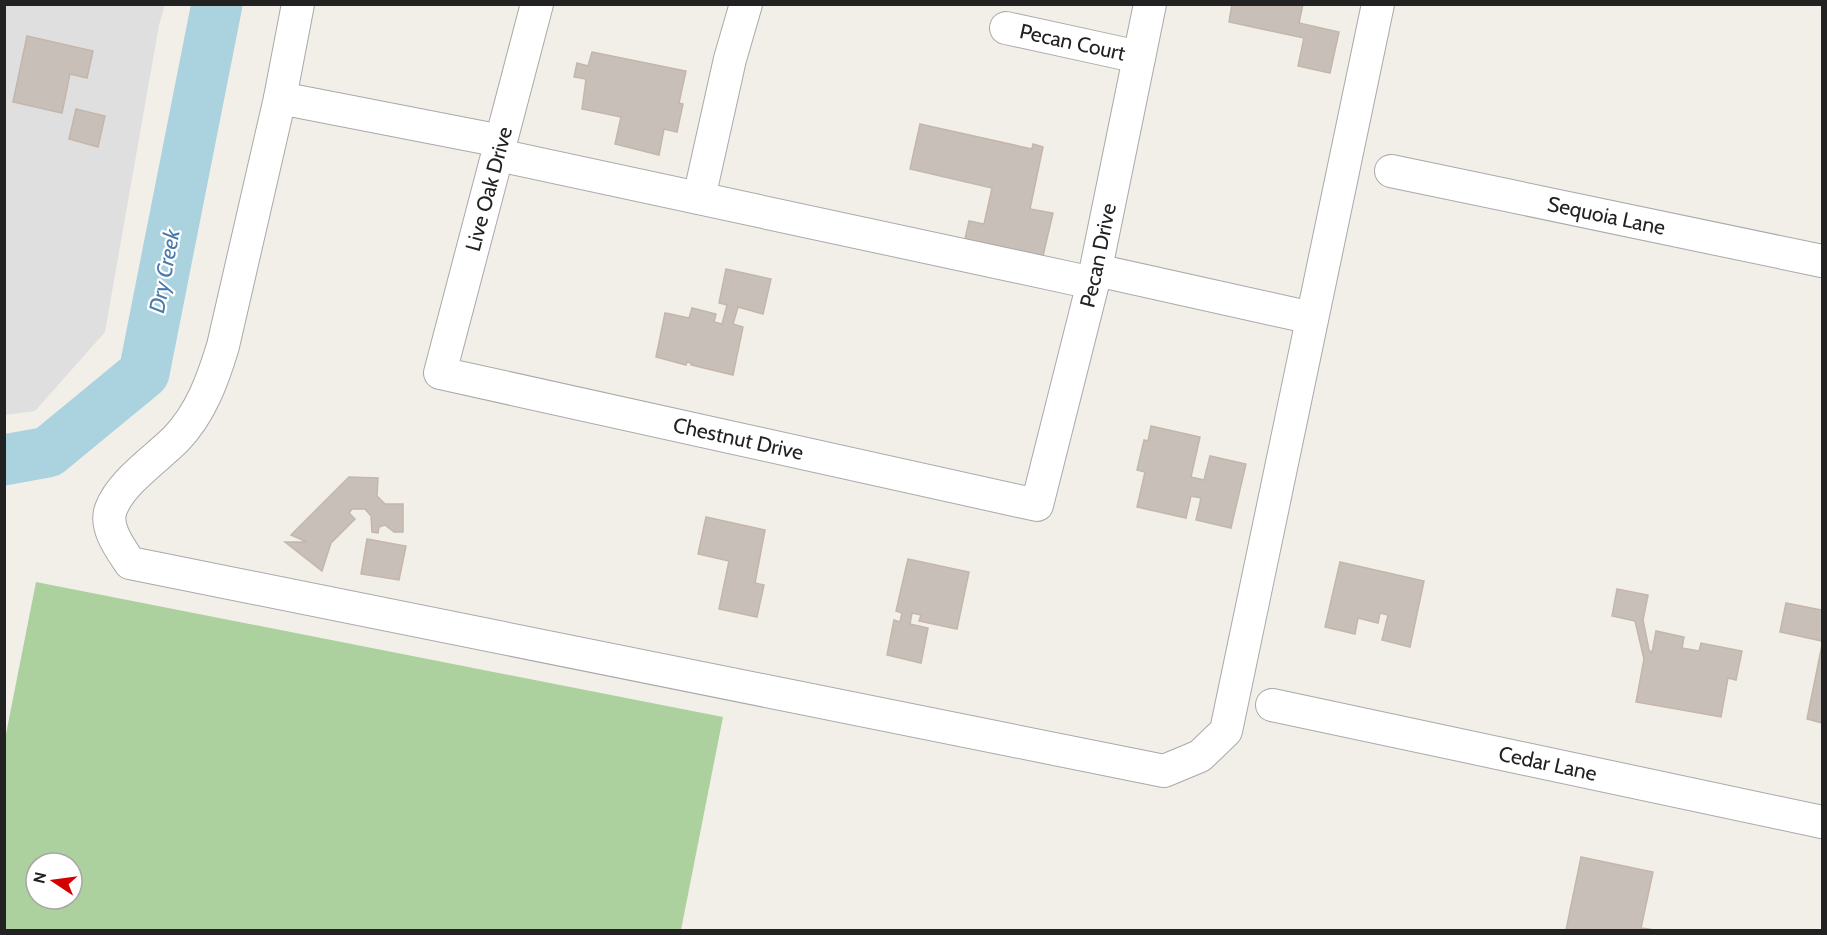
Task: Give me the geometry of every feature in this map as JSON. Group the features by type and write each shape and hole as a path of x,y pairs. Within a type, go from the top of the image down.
{"street":[{"path":"298,4 280,98 223,345 213,379 199,408 178,437 122,490 110,511 112,535 130,563 1164,771 1200,756 1226,731 1378,4"},
{"name":"Live Oak Drive","path":"440,373 537,4"},
{"path":"699,198 730,59 746,4"},
{"name":"Pecan Drive","path":"1037,505 1095,277 1150,4"},
{"name":"Pecan Court","path":"1006,28 1139,57"},
{"path":"280,98 499,148 699,198 1312,318"},
{"name":"Sequoia Lane","path":"1391,171 1822,261"},
{"name":"Chestnut Drive","path":"440,373 1037,505"},
{"name":"Cedar Lane","path":"1272,705 1822,822"}],"shaded area":[{"path":"4,5 165,5 159,25 105,332 35,411 5,415"}],"green space":[{"path":"36,582 723,717 681,930 5,930 5,739"}],"building":[{"path":"1232,4 1303,4 1299,23 1339,32 1330,73 1298,66 1304,38 1229,22"},
{"path":"27,36 93,51 87,78 70,74 62,113 13,102"},
{"path":"592,52 686,71 679,103 683,104 677,132 664,129 659,155 615,144 621,117 582,109 586,79 574,77 577,63 588,66"},
{"path":"76,109 105,116 98,147 69,139"},
{"path":"920,124 1032,149 1033,144 1043,147 1030,209 1053,213 1043,256 965,239 969,221 984,224 992,188 910,169"},
{"path":"726,269 771,279 763,314 738,307 733,324 743,327 733,375 687,362 686,365 656,357 665,313 689,318 692,308 716,314 714,322 722,324 727,305 719,303"},
{"path":"1151,426 1200,437 1191,477 1204,480 1210,456 1246,464 1231,528 1196,520 1201,498 1191,496 1186,518 1137,507 1145,472 1137,470 1144,440 1148,441"},
{"path":"349,477 378,478 377,496 385,504 403,504 403,532 394,532 385,525 379,527 378,533 372,532 371,516 365,509 352,509 349,513 355,519 331,543 322,571 285,542 307,542 291,535"},
{"path":"706,517 765,530 755,583 764,585 757,617 719,609 729,561 698,554"},
{"path":"367,539 406,546 399,580 361,574"},
{"path":"908,559 969,572 957,629 919,621 921,615 912,613 910,624 928,628 921,663 887,655 894,620 900,622 902,613 896,611"},
{"path":"1340,562 1424,581 1410,647 1382,640 1388,615 1380,613 1378,623 1358,618 1355,634 1325,627"},
{"path":"1617,589 1648,595 1643,620 1649,650 1652,653 1656,631 1684,637 1682,648 1699,651 1701,643 1742,651 1736,680 1728,678 1721,717 1636,702 1644,659 1635,621 1612,616"},
{"path":"1786,603 1822,610 1822,641 1780,632"},
{"path":"1822,645 1822,723 1807,719"},
{"path":"1581,857 1653,872 1641,928 1655,930 1566,930"}],"waterway":[{"name":"Dry Creek","path":"4,460 48,452 144,373 217,4"}]}
